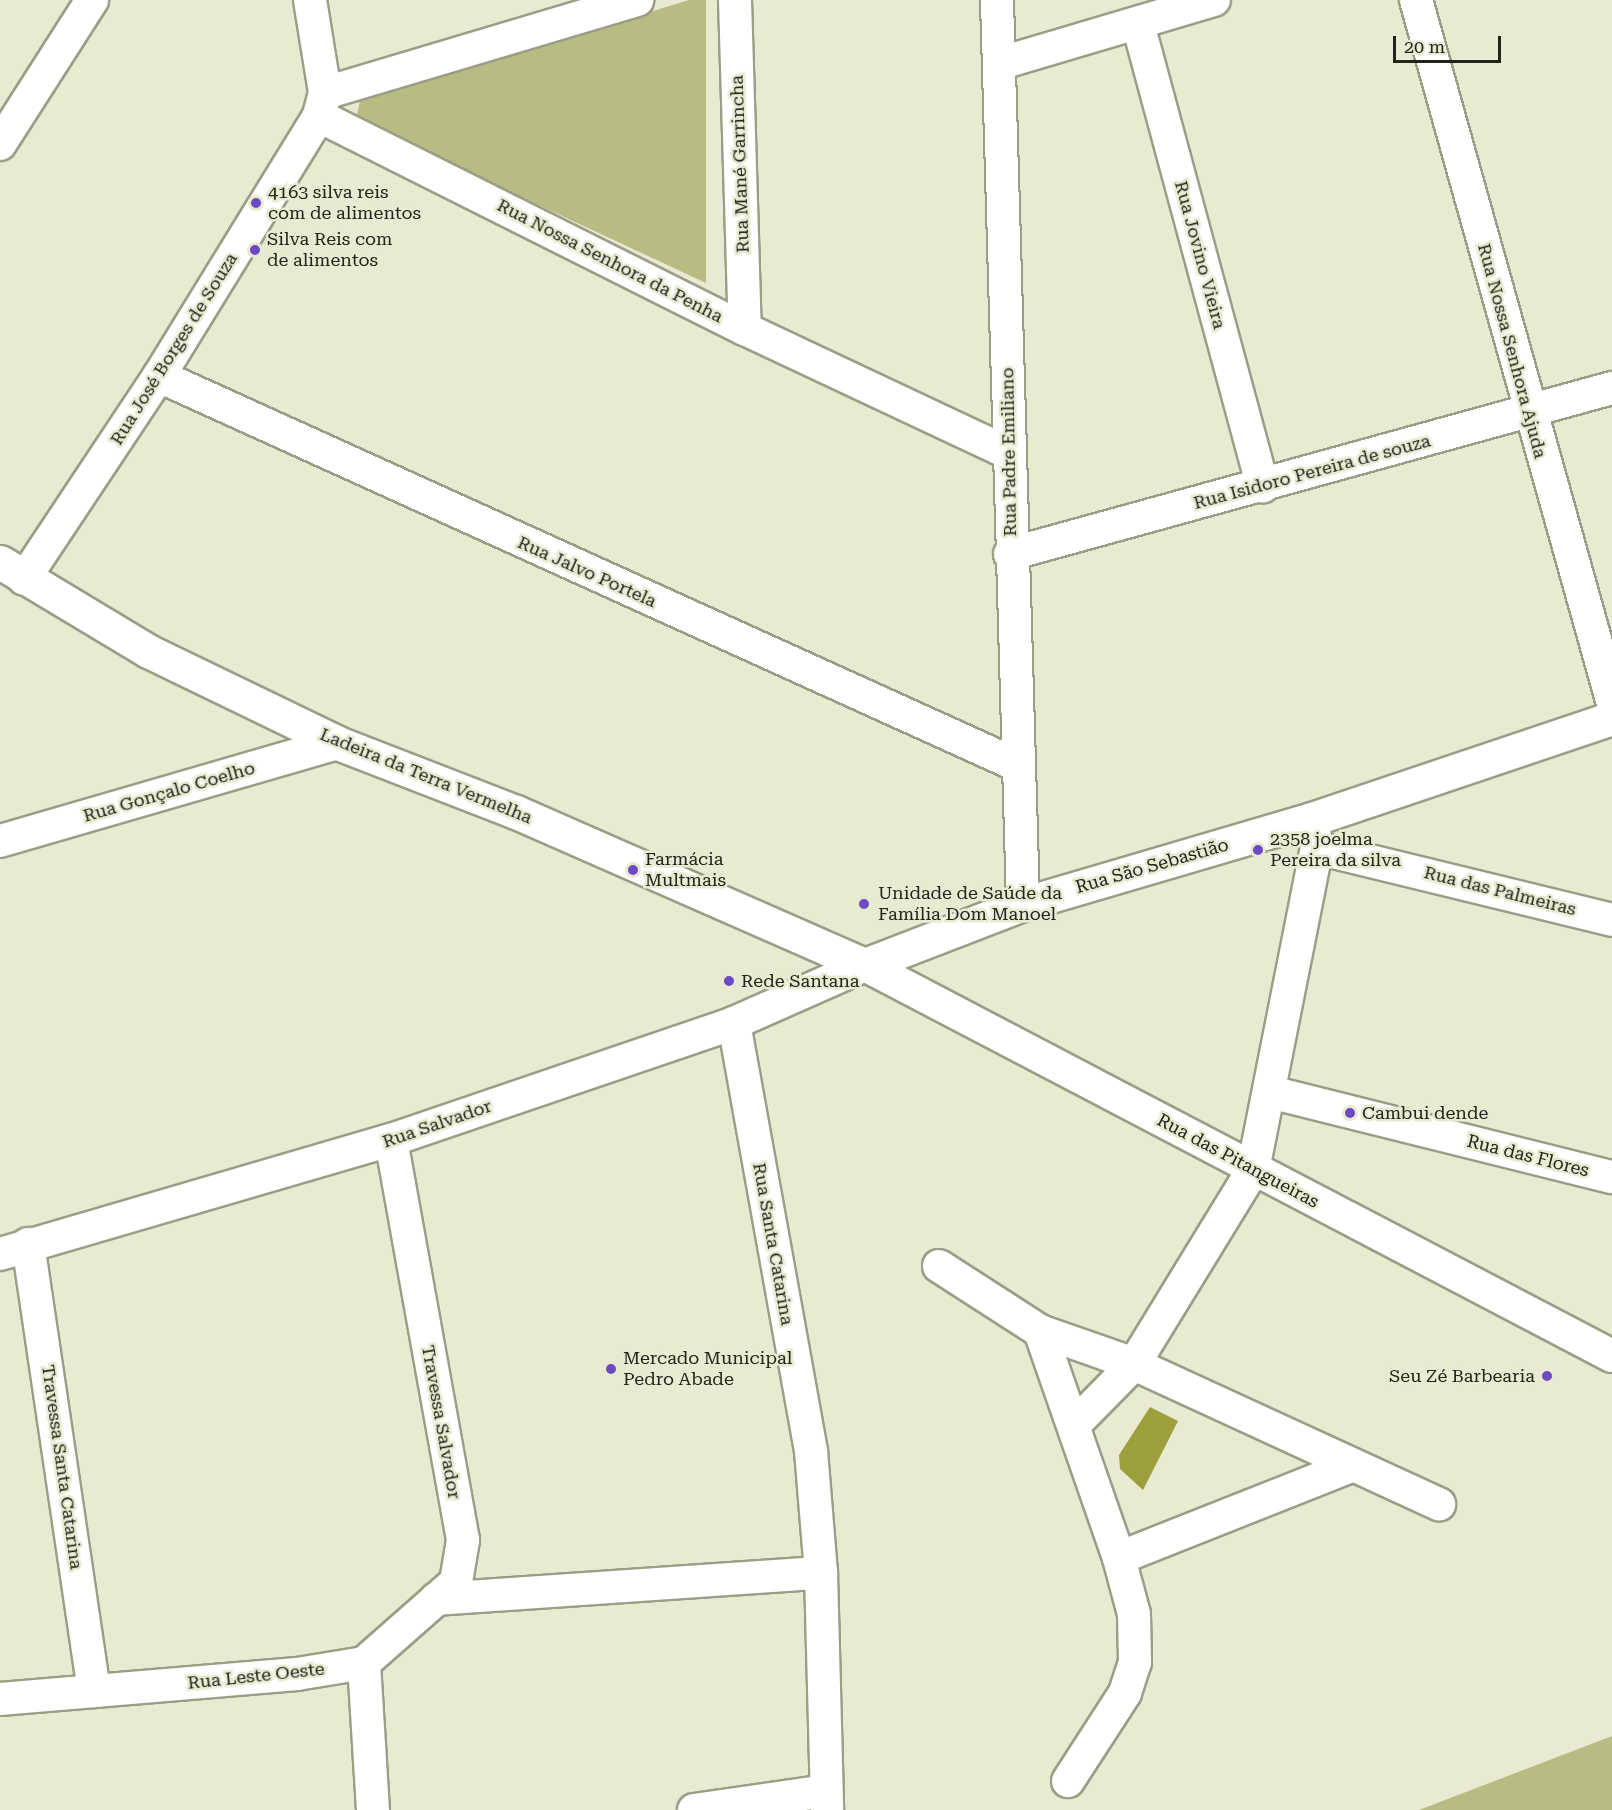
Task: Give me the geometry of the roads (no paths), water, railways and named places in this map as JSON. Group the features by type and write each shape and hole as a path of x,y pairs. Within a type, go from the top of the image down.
{"main road":[{"name":"Ladeira da Terra Vermelha","path":"12,571 148,651 338,743 516,812 865,965"},
{"name":"Rua São Sebastião","path":"865,965 1023,904 1314,833 1612,718"}],"street":[{"path":"0,144 92,0"},
{"path":"310,0 322,104 636,0"},
{"name":"Rua Mané Garrincha","path":"735,0 745,329"},
{"name":"Rua Padre Emiliano","path":"997,0 1001,63 1010,554 1023,904"},
{"path":"1001,63 1214,0"},
{"name":"Rua Nossa Senhora Ajuda","path":"1416,0 1529,412 1612,700"},
{"name":"Rua Jovino Vieira","path":"1138,24 1263,486"},
{"name":"Rua Nossa Senhora da Penha","path":"322,104 745,329 1009,453"},
{"name":"Rua José Borges de Souza","path":"12,571 159,376 322,104"},
{"name":"Rua Jalvo Portela","path":"159,376 1017,765"},
{"name":"Rua Isidoro Pereira de souza","path":"1010,554 1612,388"},
{"name":"Rua Gonçalo Coelho","path":"0,841 338,743"},
{"path":"1074,1425 1134,1364 1253,1170 1270,1092 1314,833"},
{"name":"Rua das Palmeiras","path":"1314,833 1612,920"},
{"name":"Rua Salvador","path":"14,1249 391,1140 734,1023 865,965"},
{"name":"Rua das Pitangueiras","path":"865,965 1612,1356"},
{"name":"Rua Santa Catarina","path":"694,1810 826,1800 821,1574 811,1451 734,1023"},
{"name":"Rua das Flores","path":"1270,1092 1612,1177"},
{"name":"Travessa Salvador","path":"364,1663 436,1599 461,1573 464,1548 391,1140"},
{"name":"Travessa Santa Catarina","path":"14,1249 94,1691"},
{"path":"939,1266 1040,1331 1134,1364 1439,1504"},
{"path":"1040,1331 1119,1558 1134,1614 1135,1662 1125,1693 1068,1781"},
{"path":"1119,1558 1352,1466"},
{"path":"436,1599 821,1574"},
{"path":"364,1663 373,1810"},
{"name":"Rua Leste Oeste","path":"0,1699 364,1663"}],"place":[{"name":"4163 silva reis com de alimentos","path":"256,203"},
{"name":"Silva Reis com de alimentos","path":"255,250"},
{"name":"2358 joelma Pereira da silva","path":"1258,850"},
{"name":"Farmácia Multmais","path":"633,870"},
{"name":"Unidade de Saúde da Família Dom Manoel","path":"864,904"},
{"name":"Rede Santana","path":"729,981"},
{"name":"Cambui dende","path":"1350,1113"},
{"name":"Mercado Municipal Pedro Abade","path":"611,1369"},
{"name":"Seu Zé Barbearia","path":"1547,1376"}]}
